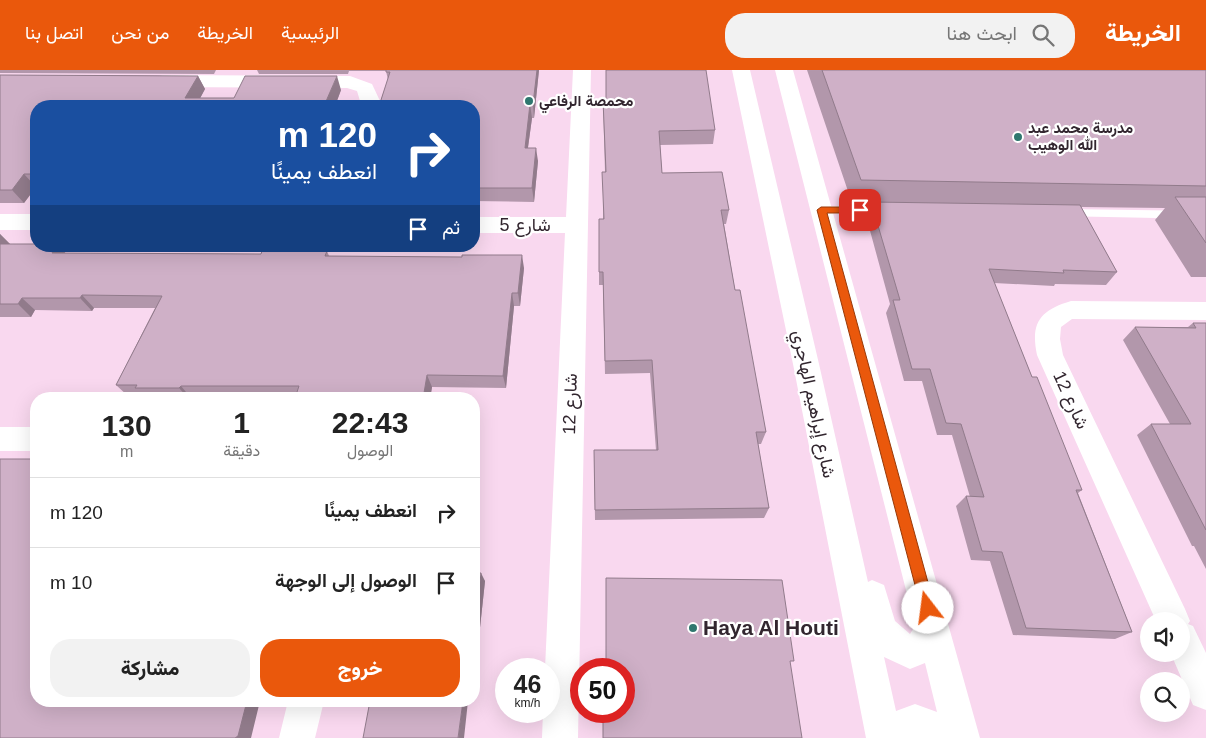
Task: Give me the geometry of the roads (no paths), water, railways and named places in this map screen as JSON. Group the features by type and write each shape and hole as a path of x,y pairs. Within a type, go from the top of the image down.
{"main road":[{"name":"شارع 12","path":"560,738 582,70"},
{"name":"شارع إبراهيم الهاجري","path":"741,70 806,364 884,738"},
{"path":"784,70 962,738"},
{"path":"150,81 350,82 365,88 370,100"},
{"path":"0,222 30,222"},
{"name":"شارع 5","path":"480,225 576,225"},
{"name":"شارع 12","path":"1169,612 1050,355 1047,345 1047,330 1054,317 1061,312 1071,310 1206,311"},
{"path":"806,364 883,637 895,646 910,652 922,647 933,628"},
{"path":"0,439 30,439"},
{"path":"1190,657 1206,692"},
{"path":"297,738 305,707"},
{"path":"893,738 899,728 909,723 925,725 937,738"}],"lane":[{"path":"821,210 900,211"},
{"path":"1048,213 1206,215"}],"place":[{"name":"محمصة الرفاعي","path":"529,101"},
{"name":"مدرسة محمد عبد الله الوهيب","path":"1018,137"},
{"name":"Haya Al Houti","path":"693,628"}]}
